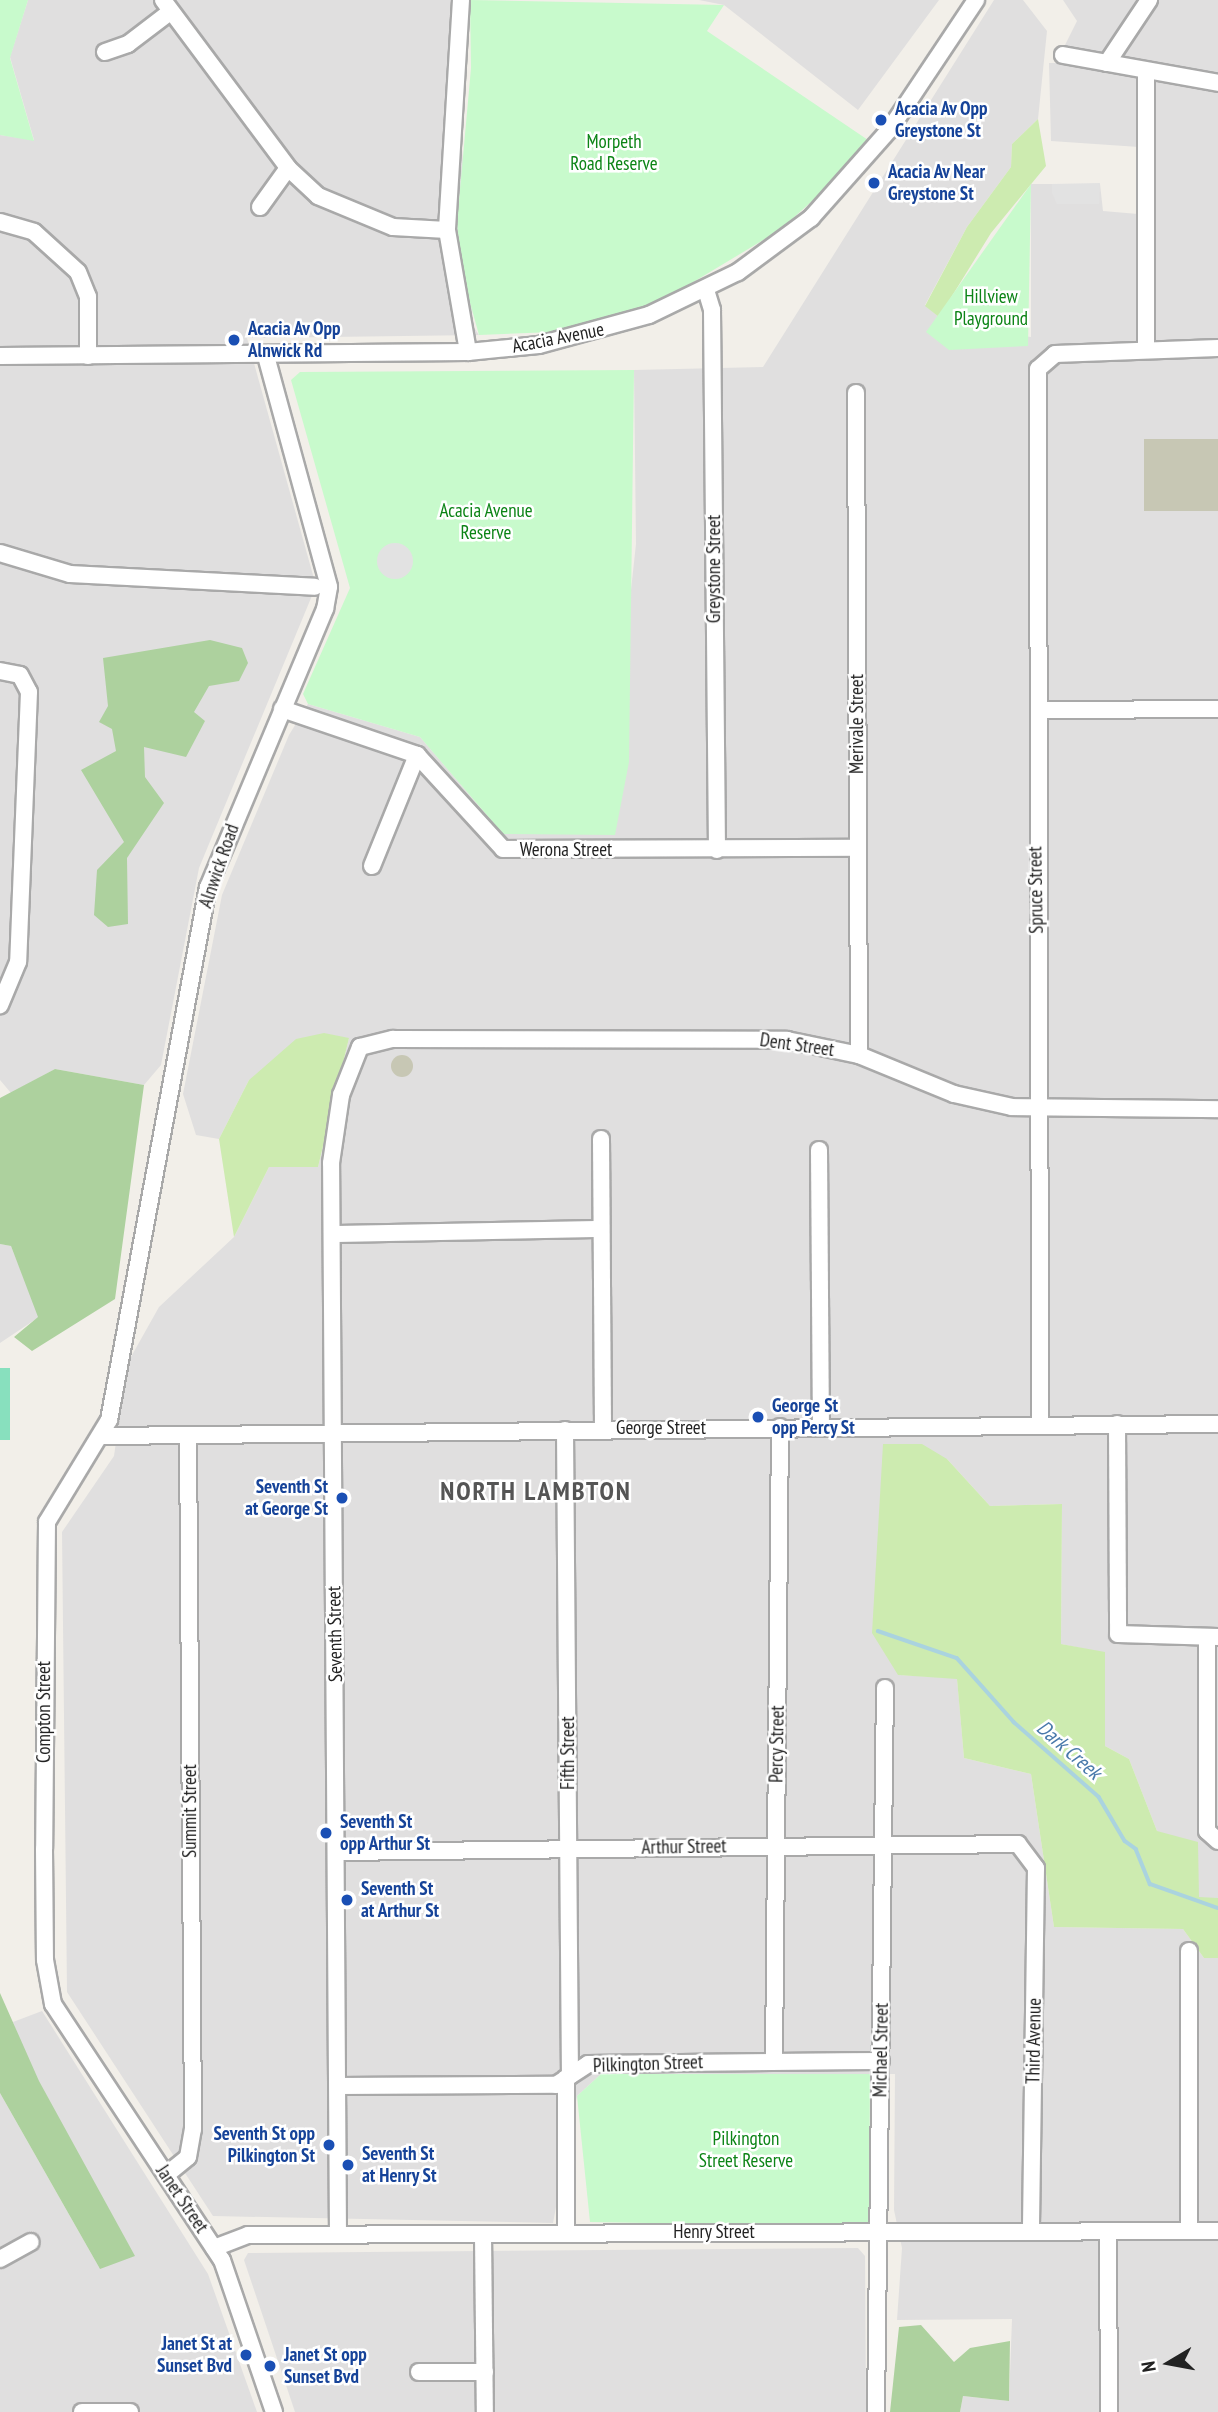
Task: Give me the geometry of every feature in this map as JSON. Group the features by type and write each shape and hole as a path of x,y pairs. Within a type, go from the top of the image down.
{"street":[{"path":"461,0 447,230 468,352"},
{"name":"Acacia Avenue","path":"0,356 266,356 468,352 595,333 706,290 778,244 851,178 976,0"},
{"path":"1107,63 1149,0"},
{"path":"105,52 128,44 166,6 288,168 318,196 354,216 393,228 447,230"},
{"path":"1063,55 1218,83"},
{"path":"1146,71 1146,347 1218,348"},
{"path":"260,208 288,168"},
{"path":"0,222 34,232 78,272 88,297 88,356"},
{"name":"Greystone Street","path":"706,290 712,310 717,850"},
{"name":"Spruce Street","path":"1040,1424 1038,369 1045,358 1146,347"},
{"name":"Alnwick Road","path":"104,1436 208,887 329,587 266,356"},
{"name":"Merivale Street","path":"856,393 859,1055"},
{"path":"0,552 70,575 315,587"},
{"path":"0,671 20,675 29,692 18,962 0,1005"},
{"name":"Werona Street","path":"282,709 417,755 503,849 858,848"},
{"path":"1040,710 1218,709"},
{"path":"372,866 417,755"},
{"name":"Dent Street","path":"367,1042 748,1038 859,1055 954,1094 1038,1110 1218,1109"},
{"name":"Seventh Street","path":"338,2235 332,1234 334,1131 355,1054 367,1042"},
{"path":"601,1139 603,1429"},
{"path":"819,1150 821,1427"},
{"path":"332,1234 601,1229"},
{"path":"1117,1424 1118,1634 1213,1637 1214,1840"},
{"name":"George Street","path":"104,1436 1218,1424"},
{"name":"Percy Street","path":"774,2061 780,1427"},
{"name":"Fifth Street","path":"565,1430 569,1850 566,2232"},
{"name":"Compton Street","path":"53,2004 44,1960 44,1541 54,1506 104,1436"},
{"name":"Summit Street","path":"166,2175 188,2157 193,2129 188,1436"},
{"name":"Michael Street","path":"876,2412 886,1688"},
{"name":"Arthur Street","path":"337,1852 884,1843 1018,1844 1029,1851"},
{"name":"Third Avenue","path":"1029,1851 1036,1868 1031,2231"},
{"path":"1189,1951 1189,2231"},
{"name":"Janet Street","path":"53,2004 214,2248 274,2412"},
{"name":"Pilkington Street","path":"338,2087 556,2085 588,2064 881,2061"},
{"name":"Henry Street","path":"214,2248 239,2236 877,2230 1218,2231"},
{"path":"1108,2232 1109,2412"},
{"path":"483,2235 485,2412"},
{"path":"0,2259 31,2242"},
{"path":"419,2372 485,2372"},
{"path":"82,2412 130,2412"}],"shaded area":[{"path":"28,0 470,0 462,148 473,326 479,335 247,338 316,586 199,868 161,1065 144,1085 55,1069 11,1093 0,1080 0,135 34,140 10,57"},
{"path":"699,0 939,0 858,110 724,5"},
{"path":"994,0 1023,0 1047,31 1038,119 1012,144 1011,167 967,227 925,305 939,317 934,325 1031,337 1031,184 1100,184 1103,211 1138,214 1139,147 1051,141 1049,63 1056,63 1077,21 1063,0 1218,0 1218,1898 1199,1898 1157,1831 1129,1759 1105,1746 1105,1653 1061,1644 1062,1504 990,1506 947,1459 898,1675 957,1678 964,1758 1031,1774 1054,1927 1183,1929 1204,1958 1218,1958 1218,2412 960,2412 963,2396 1009,2401 1012,2319 897,2320 902,2248 894,2210 895,2074 601,2074 577,2096 553,2223 213,2216 67,1992 62,1532 114,1456 127,1364 159,1307 234,1237 269,1167 318,1167 349,1038 249,1080 219,1139 196,1135 183,1094 222,895 289,735 308,704 420,737 503,834 630,599 636,544 634,370 763,367"},
{"path":"1100,183 1099,204 1057,204 1052,193 1052,184"},
{"path":"1144,439 1218,439 1218,511 1144,511"},
{"path":"395,543 408,548 413,561 408,574 395,579 382,574 377,561 382,548"},
{"path":"402,1055 410,1058 413,1066 410,1074 402,1077 394,1074 391,1066 394,1058"},
{"path":"0,1244 11,1246 39,1317 0,1343"},
{"path":"42,2011 208,2274 257,2412 0,2412 0,2093 100,2269 13,2022"},
{"path":"858,2248 865,2256 866,2412 295,2412 244,2260 248,2253"}],"green space":[{"path":"0,0 28,0 10,58 34,141 0,135"},
{"name":"Morpeth Road Reserve","path":"470,0 724,5 707,31 868,140 843,173 780,230 660,302 553,332 479,335 462,274 457,223 471,68"},
{"path":"1038,119 1046,166 991,233 939,317 925,306 967,227 1011,167 1012,144"},
{"name":"Hillview Playground","path":"1031,184 1028,346 949,350 926,332"},
{"name":"Acacia Avenue Reserve","path":"634,370 629,762 615,835 503,834 420,737 308,704 303,694 350,588 291,380 300,372"},
{"path":"210,640 242,648 248,663 239,681 209,686 194,712 205,721 186,757 144,747 145,777 164,803 127,858 128,924 108,927 94,915 97,870 124,842 81,770 116,751 112,729 99,722 108,706 103,658"},
{"path":"324,1033 349,1038 318,1167 269,1167 234,1237 219,1139 249,1080 296,1039"},
{"path":"55,1069 144,1085 115,1299 32,1351 14,1337 38,1317 11,1246 0,1244 0,1098"},
{"path":"0,1368 10,1368 10,1440 0,1440"},
{"path":"883,1444 922,1444 947,1459 990,1506 1062,1504 1061,1644 1105,1652 1105,1746 1129,1759 1157,1831 1198,1842 1199,1897 1218,1898 1218,1958 1204,1958 1183,1929 1054,1927 1031,1774 964,1758 957,1679 898,1675 872,1633"},
{"path":"0,1993 39,2081 135,2256 100,2269 0,2093"},
{"name":"Pilkington Street Reserve","path":"601,2074 870,2074 869,2227 590,2222 577,2096"},
{"path":"921,2325 954,2362 970,2348 1010,2341 1009,2401 963,2396 960,2412 890,2412 899,2327"}],"waterway":[{"name":"Dark Creek","path":"878,1631 957,1658 1014,1722 1099,1797 1125,1841 1136,1849 1150,1884 1218,1908"}],"place":[{"name":"Acacia Av Opp Greystone St","path":"881,120"},
{"name":"Acacia Av Near Greystone St","path":"874,183"},
{"name":"Acacia Av Opp Alnwick Rd","path":"234,340"},
{"name":"George St opp Percy St","path":"758,1417"},
{"name":"Seventh St at George St","path":"342,1498"},
{"name":"Seventh St opp Arthur St","path":"326,1833"},
{"name":"Seventh St at Arthur St","path":"347,1900"},
{"name":"Seventh St opp Pilkington St","path":"329,2145"},
{"name":"Seventh St at Henry St","path":"348,2165"},
{"name":"Janet St at Sunset Bvd","path":"246,2355"},
{"name":"Janet St opp Sunset Bvd","path":"270,2366"}],"district":[{"name":"NORTH LAMBTON","path":"536,1491"}]}
